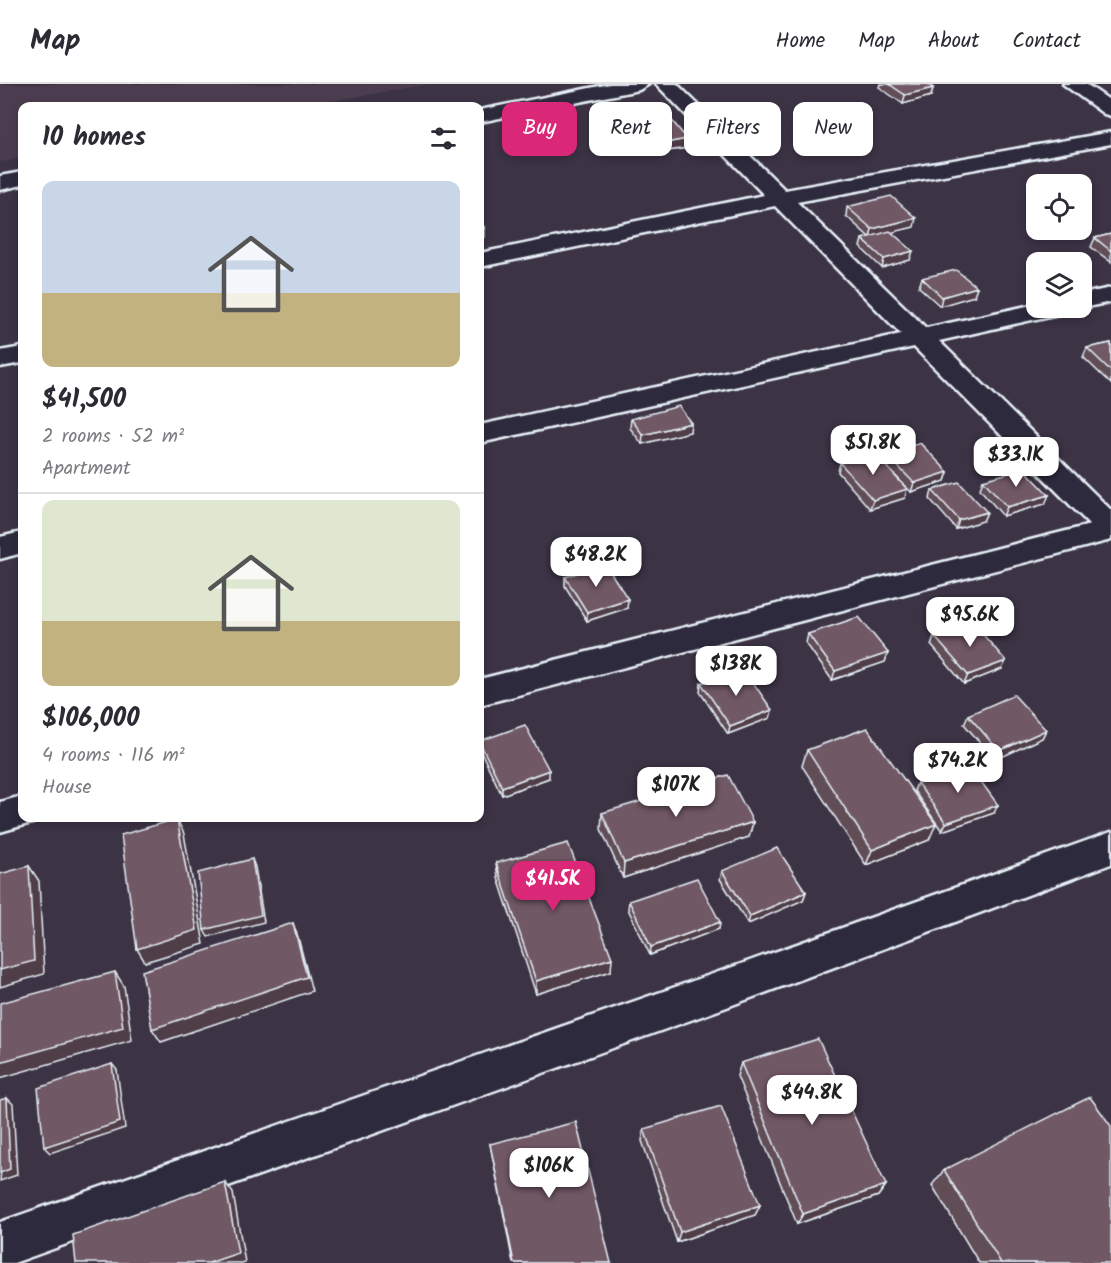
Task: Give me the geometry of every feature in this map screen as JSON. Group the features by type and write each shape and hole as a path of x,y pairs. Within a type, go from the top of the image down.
{"street":[{"path":"484,115 639,84"},
{"path":"666,84 1111,529"},
{"path":"1072,84 1111,110"},
{"path":"484,259 780,198 1111,138"},
{"path":"0,183 18,180"},
{"path":"1092,300 1111,295"},
{"path":"484,433 1026,314"},
{"path":"0,359 18,356"},
{"path":"484,691 1111,529"},
{"path":"0,548 18,544"},
{"path":"0,817 18,812"},
{"path":"0,1245 727,988 1111,848"}],"shaded area":[{"path":"0,84 429,84 328,102 18,102 18,159 0,162"}],"building":[{"path":"889,84 927,84 933,88 905,95"},
{"path":"672,121 684,135 684,140 672,142"},
{"path":"891,196 916,218 872,229 847,207"},
{"path":"890,231 913,251 884,259 862,239"},
{"path":"1111,234 1111,251 1095,238"},
{"path":"956,270 977,287 942,297 922,278"},
{"path":"1111,343 1111,371 1087,348"},
{"path":"679,406 691,423 643,435 631,419"},
{"path":"920,443 948,472 914,483 886,454"},
{"path":"874,453 907,489 873,500 840,463"},
{"path":"1024,469 1049,495 1007,507 983,480"},
{"path":"959,482 987,512 959,520 932,490"},
{"path":"605,564 628,599 587,612 565,577"},
{"path":"859,617 888,653 835,671 808,634"},
{"path":"972,622 1006,661 968,675 934,636"},
{"path":"743,668 772,710 730,726 701,683"},
{"path":"1014,695 1046,730 999,751 968,715"},
{"path":"525,725 549,770 502,787 484,751 484,740"},
{"path":"867,728 936,824 872,850 807,750"},
{"path":"969,765 998,805 946,823 917,783"},
{"path":"728,775 753,822 624,863 602,813"},
{"path":"166,822 178,822 197,930 137,949 121,835"},
{"path":"568,843 612,958 536,981 496,863"},
{"path":"777,848 806,892 750,916 722,871"},
{"path":"252,859 261,915 204,930 198,873"},
{"path":"29,866 34,961 0,970 0,874"},
{"path":"697,878 720,922 651,947 629,901"},
{"path":"293,923 307,977 152,1029 142,971"},
{"path":"115,972 123,1027 0,1062 0,1003"},
{"path":"818,1039 886,1185 803,1214 741,1063"},
{"path":"112,1064 120,1122 44,1147 38,1088"},
{"path":"1090,1097 1111,1126 1111,1263 1001,1263 944,1170"},
{"path":"7,1098 10,1169 0,1173 0,1100"},
{"path":"721,1106 760,1205 680,1232 644,1129"},
{"path":"576,1122 611,1263 514,1263 490,1144"},
{"path":"225,1182 238,1253 209,1263 76,1263 73,1235"}]}
